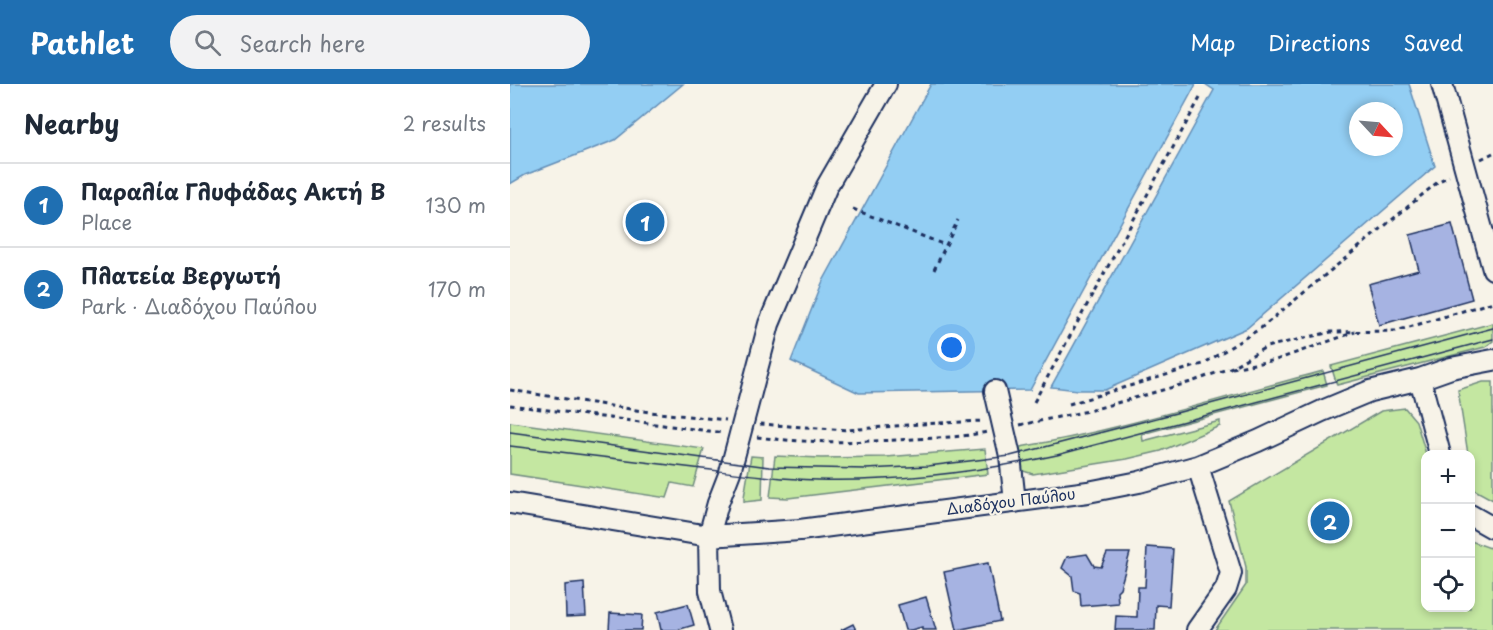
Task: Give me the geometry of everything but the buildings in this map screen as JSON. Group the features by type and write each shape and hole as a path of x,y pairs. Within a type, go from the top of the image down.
{"street":[{"path":"720,630 710,591 709,536 730,472 769,324 827,186 885,84"},
{"path":"1442,84 1493,269"},
{"name":"Διαδόχου Παύλου","path":"510,503 709,536 800,530 1088,492 1139,482 1198,466 1370,392 1451,369 1493,360"},
{"path":"1420,379 1439,450"},
{"path":"995,391 1010,456 1015,502"},
{"path":"1197,630 1226,589 1231,573 1198,466"},
{"path":"1475,518 1493,528"}],"path":[{"path":"1034,402 1200,98"},
{"path":"1069,404 1203,364 1261,328 1439,181"},
{"path":"853,209 945,245"},
{"path":"934,270 958,220"},
{"path":"1230,368 1276,360 1358,332"},
{"path":"510,390 649,412 776,426 848,430 984,421"}],"green space":[{"path":"1493,323 1493,341 1485,347 1337,385 1331,366"},
{"path":"1323,371 1327,385 1142,434 1143,441 1220,421 1220,426 1161,451 1127,459 1033,474 1020,470 1020,447 1096,432"},
{"path":"1483,382 1493,382 1493,500 1475,490 1475,450 1467,450 1458,390"},
{"path":"1405,408 1416,421 1425,450 1421,450 1421,612 1475,612 1475,542 1493,549 1493,630 1215,630 1246,585 1246,567 1229,501 1381,411"},
{"path":"510,422 704,449 693,487 672,483 667,498 510,474"},
{"path":"985,449 988,474 788,498 770,497 775,456 886,457"},
{"path":"751,456 763,457 762,500 744,502 744,497"}],"water":[{"path":"510,84 683,84 615,140 525,175 510,184"},
{"path":"931,84 1196,84 1030,390 859,393 791,361 822,283"},
{"path":"1205,84 1409,84 1435,166 1247,328 1105,390 1051,387 1214,90"}],"tram line":[{"path":"510,432 769,467 866,469 928,466 1010,456 1493,328"},
{"path":"510,446 801,479 847,480 938,475 1057,455 1493,339"}],"place":[{"name":"Παραλία Γλυφάδας Ακτή Β","path":"645,222"},
{"name":"Πλατεία Βεργωτή","path":"1330,521"}]}
